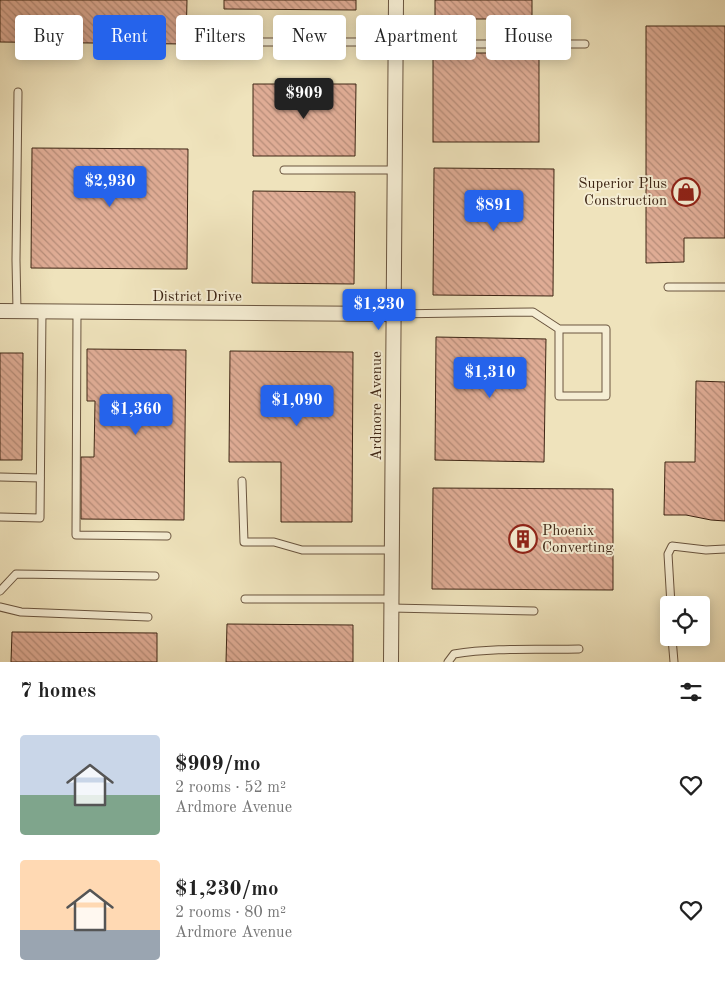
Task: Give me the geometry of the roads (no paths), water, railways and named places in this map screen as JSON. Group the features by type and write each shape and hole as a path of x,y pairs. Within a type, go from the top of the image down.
{"street":[{"name":"Ardmore Avenue","path":"396,0 396,15"},
{"name":"Ardmore Avenue","path":"391,662 396,60"},
{"name":"District Drive","path":"0,311 393,314"}],"lane":[{"path":"263,42 356,46"},
{"path":"476,44 585,44"},
{"path":"17,311 18,92"},
{"path":"284,170 394,170"},
{"path":"668,287 725,287"},
{"path":"0,517 40,518 42,311"},
{"path":"76,312 76,535 167,536"},
{"path":"393,314 533,312 559,329 606,329 606,396 559,396 559,329"},
{"path":"0,477 40,478"},
{"path":"242,481 244,542 274,542 302,550 392,550"},
{"path":"670,596 668,554 672,546 706,550 725,549"},
{"path":"0,591 16,574 155,576"},
{"path":"246,599 534,611"},
{"path":"0,607 21,612 148,616"},
{"path":"673,646 674,662"},
{"path":"448,662 454,654 463,652 579,649"}],"place":[{"name":"Superior Plus Construction","path":"686,192"},
{"name":"Phoenix Converting","path":"523,539"}]}
